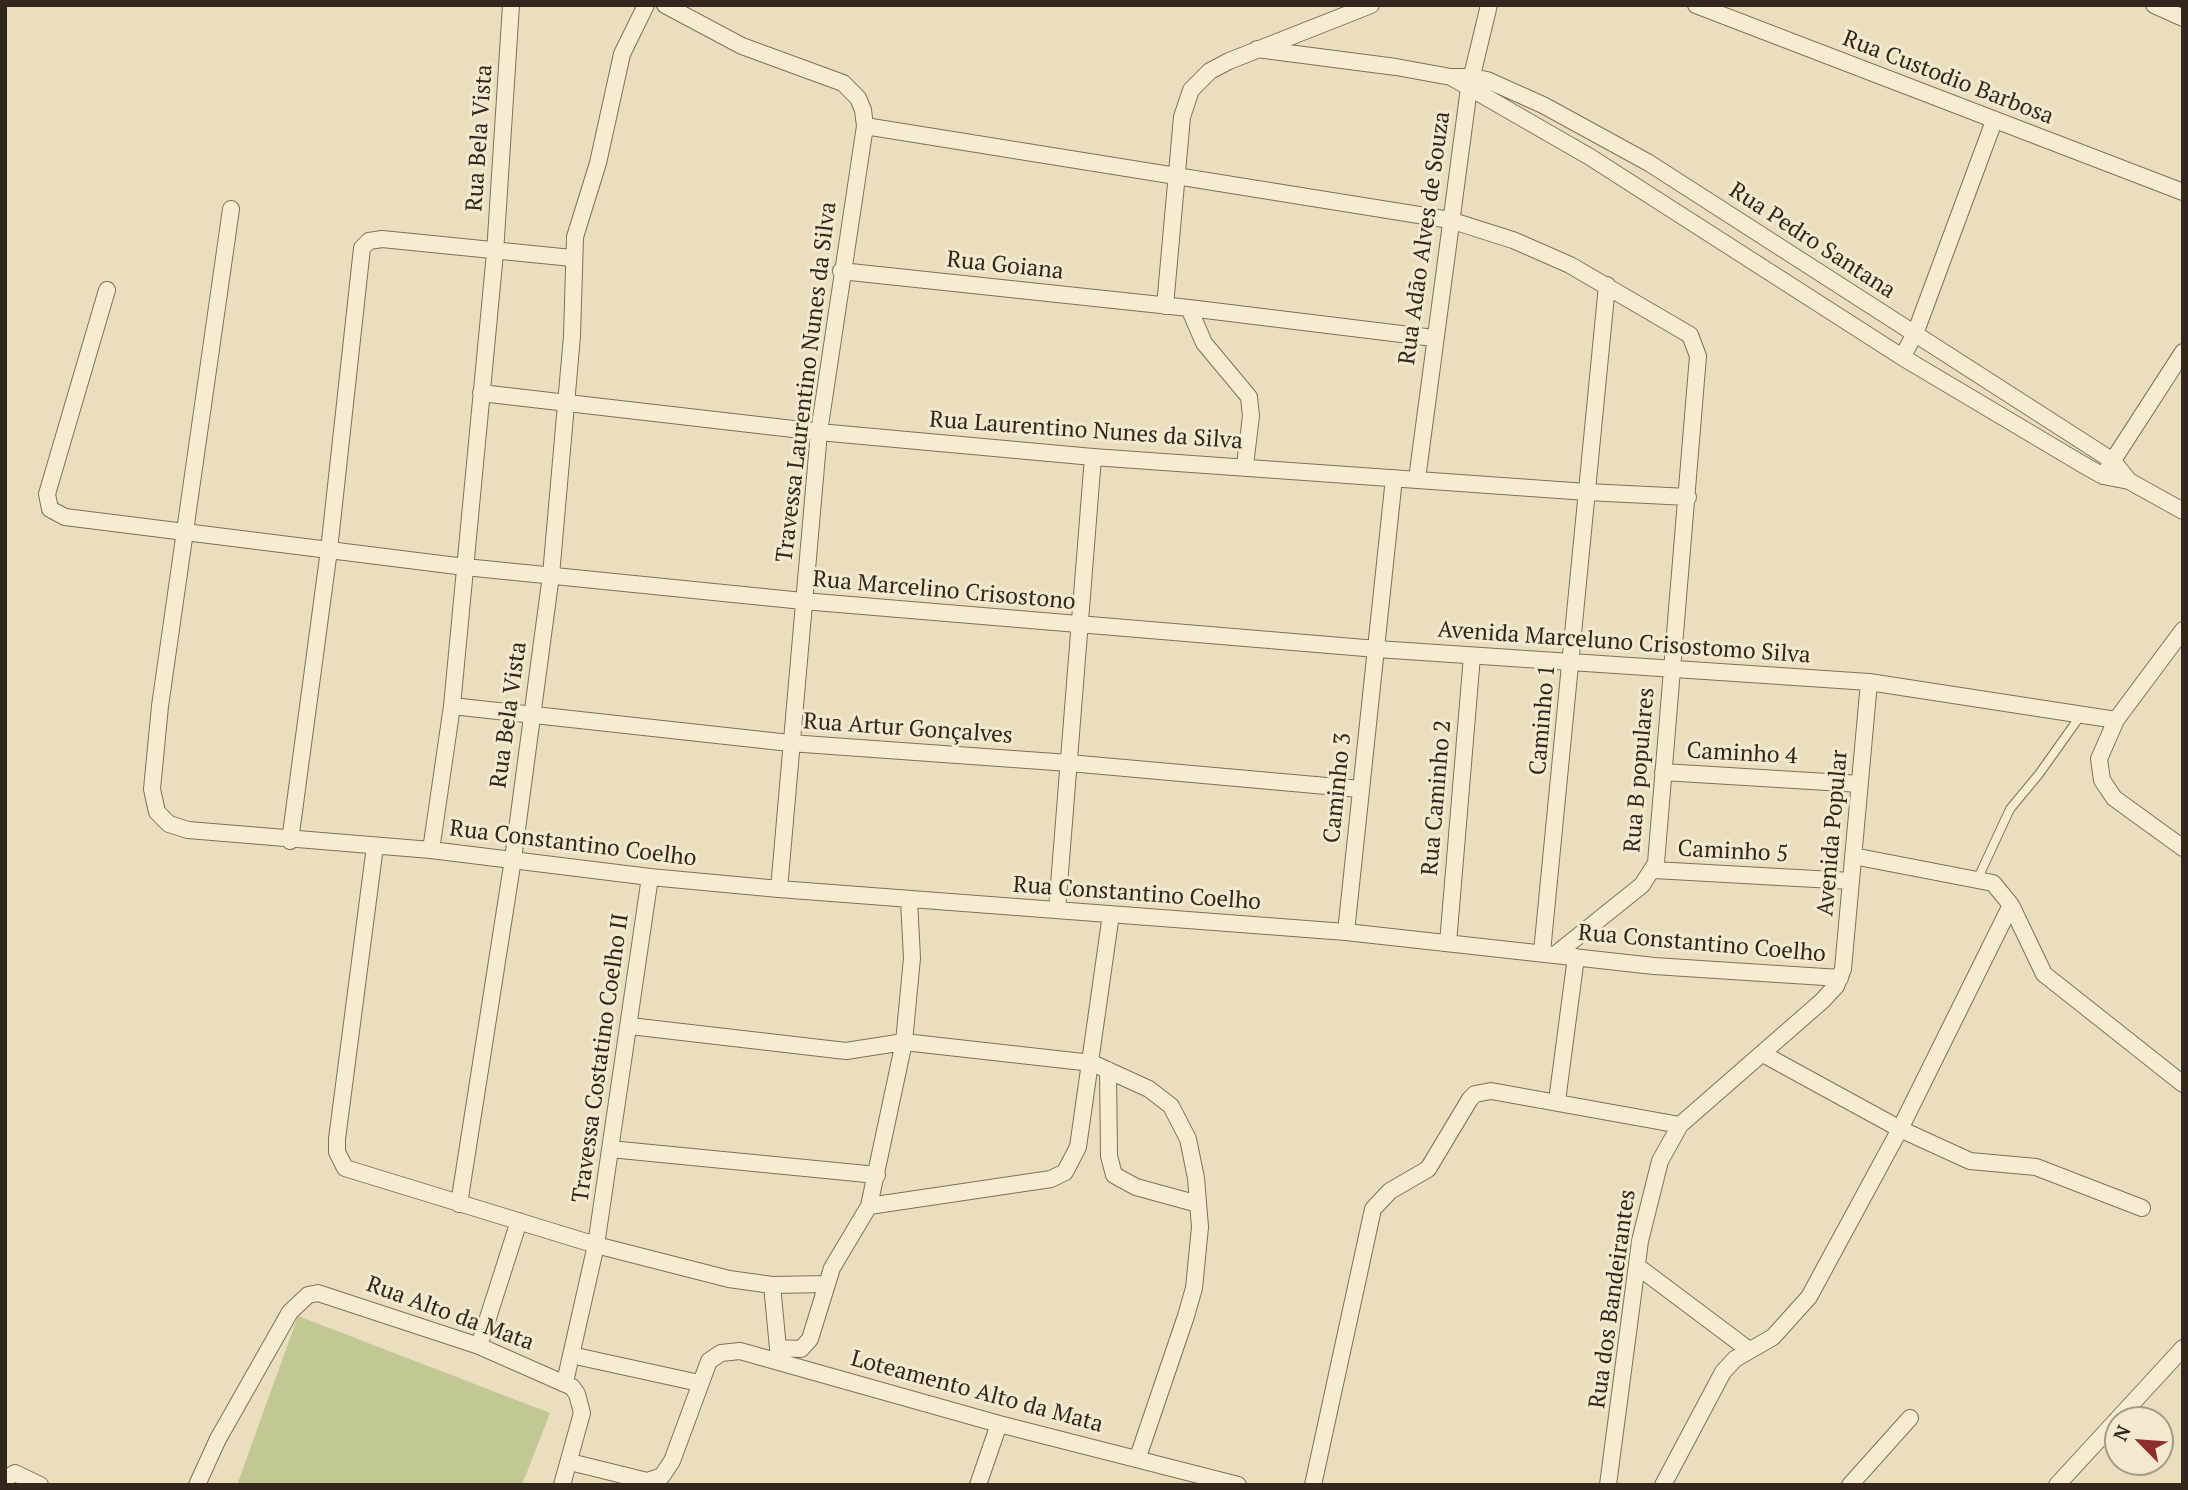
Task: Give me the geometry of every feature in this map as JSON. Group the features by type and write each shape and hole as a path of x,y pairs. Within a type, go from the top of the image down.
{"street":[{"name":"Rua Bela Vista","path":"431,850 452,706 495,253 511,5"},
{"name":"Rua Bela Vista","path":"459,1204 513,859 551,575 573,313 572,258 579,220 598,163 622,54 646,5"},
{"name":"Travessa Laurentino Nunes da Silva","path":"665,5 742,46 843,83 858,98 865,126 841,271 819,432 779,890"},
{"path":"1165,306 1182,117 1191,90 1210,71 1257,49 1371,5"},
{"name":"Rua Adão Alves de Souza","path":"1417,480 1470,83 1489,5"},
{"name":"Rua Custodio Barbosa","path":"1696,5 2183,192"},
{"path":"2154,5 2183,18"},
{"name":"Rua Pedro Santana","path":"1257,49 1396,67 1470,83 1625,178 1902,357 2103,476 2129,481 2183,511"},
{"name":"Rua Pedro Santana","path":"1470,83 1488,80 1543,105 1649,163 2113,460 2129,481"},
{"path":"1902,357 1915,334 1994,121"},
{"path":"865,126 1450,220 1513,240 1607,285"},
{"name":"Rua Constantino Coelho","path":"231,209 160,706 153,802 163,819 188,830 290,841 431,850 779,890 1346,932 1740,973 1840,978"},
{"path":"290,841 329,550 360,254 369,241 382,239 495,253 572,258"},
{"name":"Rua Goiana","path":"841,271 1189,308 1434,338"},
{"name":"Rua B populares","path":"1549,953 1642,885 1654,870 1688,497 1698,348 1690,335 1607,285"},
{"name":"Caminho 1","path":"1549,953 1571,662 1607,285"},
{"path":"107,290 48,486 47,505 52,512 65,517 465,567"},
{"path":"1189,308 1205,343 1249,397 1251,416 1245,465"},
{"path":"2103,476 2183,352"},
{"name":"Rua Laurentino Nunes da Silva","path":"481,393 819,432 1093,457 1245,465 1417,480 1688,497"},
{"path":"1057,910 1093,457"},
{"name":"Caminho 3","path":"1346,932 1394,478"},
{"name":"Rua Marcelino Crisostono","path":"465,567 1081,626 1377,649"},
{"path":"2183,630 2116,720 2099,759 2102,780 2114,798 2183,848"},
{"name":"Avenida Marceluno Crisostomo Silva","path":"1377,649 1869,682 2116,720"},
{"name":"Rua Caminho 2","path":"1448,943 1472,656"},
{"name":"Avenida Popular","path":"1680,1125 1822,1001 1840,978 1846,956 1869,682"},
{"name":"Rua Artur Gonçalves","path":"452,706 790,743 1069,763 1360,789"},
{"name":"Caminho 4","path":"1663,772 1860,784"},
{"path":"375,846 337,1139 341,1161 353,1173 596,1245 729,1279 772,1285 827,1284"},
{"path":"1853,856 1978,878 1998,887 2011,905 2044,974 2183,1084"},
{"name":"Caminho 5","path":"1654,870 1851,881"},
{"name":"Travessa Costatino Coelho II","path":"565,1382 596,1245 650,877"},
{"path":"570,1462 647,1481 662,1476 672,1461 698,1383 709,1361 721,1353 740,1351 779,1355 806,1346 814,1332 832,1268 869,1206 877,1175 904,1042 912,958 909,900"},
{"path":"1663,1485 1723,1372 1749,1350 1773,1337 1809,1297 1900,1129 2011,905"},
{"path":"869,1206 1059,1177 1070,1166 1078,1147 1092,1063 1111,914"},
{"path":"1557,1101 1576,957"},
{"path":"630,1026 846,1051 904,1042 1092,1063 1149,1089 1171,1105 1179,1116 1188,1139 1200,1227 1194,1288 1138,1457"},
{"path":"1763,1054 1900,1129 1970,1161 2036,1167 2142,1208"},
{"path":"1108,1070 1109,1156 1114,1175 1136,1187 1198,1204"},
{"path":"1314,1485 1373,1209 1390,1191 1416,1178 1432,1163 1470,1098 1475,1094 1491,1091 1680,1125"},
{"name":"Rua dos Bandeirantes","path":"1608,1485 1637,1266 1652,1184 1660,1161 1680,1125"},
{"path":"610,1149 877,1175"},
{"path":"479,1346 519,1221"},
{"path":"1637,1266 1749,1350"},
{"path":"772,1285 779,1355"},
{"name":"Rua Alto da Mata","path":"198,1485 218,1439 290,1312 307,1295 318,1293 479,1346 565,1382"},
{"path":"2057,1485 2183,1348"},
{"path":"571,1355 698,1383"},
{"name":"Loteamento Alto da Mata","path":"779,1355 999,1424 1138,1457 1238,1485"},
{"path":"562,1485 582,1413 577,1394 565,1382"},
{"path":"1850,1485 1910,1418"},
{"path":"978,1485 999,1424"},
{"path":"5,1479 15,1473 40,1485"}],"lane":[{"path":"1978,878 2010,809 2081,715"}],"green space":[{"path":"298,1316 550,1413 522,1485 237,1485"}]}
